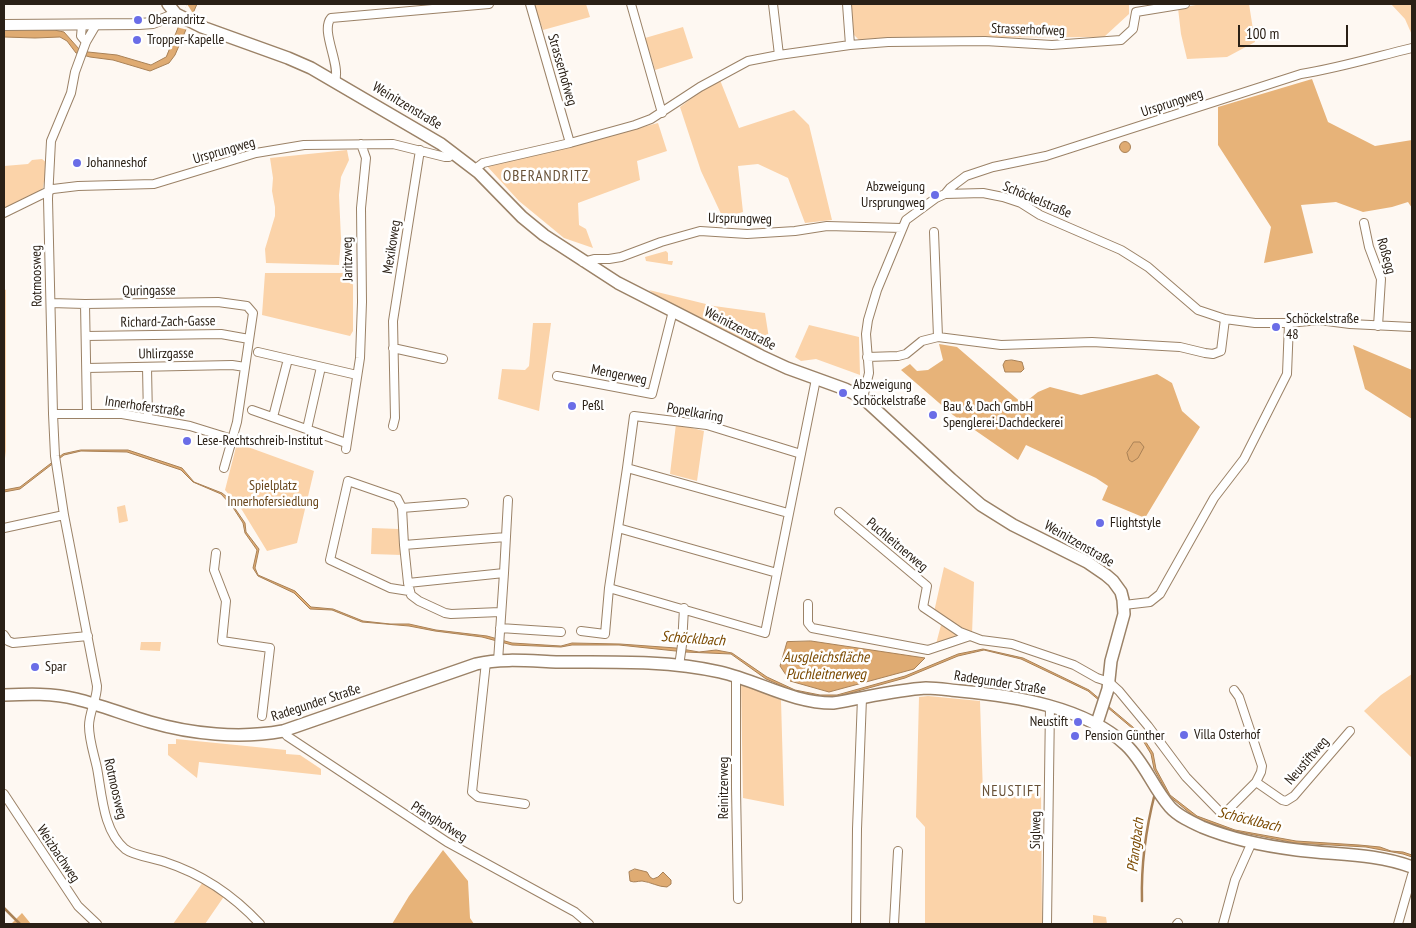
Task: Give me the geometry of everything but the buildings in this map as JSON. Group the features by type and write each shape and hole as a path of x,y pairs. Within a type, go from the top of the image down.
{"main road":[{"path":"168,4 182,14"},
{"name":"Weinitzenstraße","path":"182,14 213,32 288,58 335,81 414,127 453,152 475,169 502,194 522,217 544,235 618,283 760,356 863,398 982,505 1013,525 1087,562 1106,575 1119,588 1124,605"},
{"path":"1096,726 1109,682 1111,661 1124,614 1124,605"},
{"name":"Radegunder Straße","path":"4,695 29,694 74,698 149,722 204,732 260,735 283,731 486,662 498,661 680,662 736,676 781,694 805,701 833,703 927,688 985,694 1026,700 1050,706 1096,726 1128,748 1170,808 1203,827 1252,842 1297,850 1369,856 1412,867"}],"street":[{"path":"335,81 336,73 328,30 330,19 490,4"},
{"name":"Strasserhofweg","path":"530,4 570,143"},
{"path":"631,4 662,113"},
{"path":"773,4 779,55"},
{"path":"848,4 850,45"},
{"name":"Strasserhofweg","path":"475,169 483,163 570,143 635,125 662,113 700,87 748,61 850,45 888,42 985,41 1052,45 1121,40 1133,29 1136,12 1185,4"},
{"path":"4,25 153,23 182,14"},
{"path":"82,25 82,36 85,45"},
{"name":"Rotmoosweg","path":"96,25 85,45 71,93 51,141 48,191 52,414 64,515 97,686 97,695 89,724 92,745 104,809 118,842 127,851 167,862 209,882 227,893 260,924"},
{"name":"Ursprungweg","path":"945,194 966,176 994,167 1046,156 1301,74 1333,69 1412,48"},
{"name":"Jaritzweg","path":"252,410 308,429 346,446 360,358 362,302 361,208 366,158 359,144"},
{"name":"Ursprungweg","path":"4,213 52,189 78,186 154,184 256,153 304,145 393,144 445,157 449,157 453,152"},
{"name":"Mexikoweg","path":"393,426 396,418 393,348 396,302 420,150"},
{"name":"Schöckelstraße","path":"863,398 869,373 868,320 877,290 906,220 936,198 945,194 983,193 1021,203 1040,215 1120,250 1148,267 1198,310 1225,319 1255,323 1289,323 1319,320 1378,326 1412,327"},
{"name":"Roßegg","path":"1364,223 1369,247 1381,279 1378,326"},
{"name":"Ursprungweg","path":"583,262 627,255 654,244 700,231 747,234 794,231 827,226 902,228"},
{"path":"934,232 938,337"},
{"name":"Quringasse","path":"50,302 86,304 218,302 247,306 253,313 249,339"},
{"path":"86,304 87,414"},
{"name":"Mengerweg","path":"557,376 652,394 672,311"},
{"path":"868,357 906,354 922,341 938,337 1001,345 1092,342 1143,344 1180,347 1213,354 1221,351 1225,319"},
{"path":"1124,605 1150,602 1160,594 1214,498 1244,459 1287,374 1289,323"},
{"name":"Richard-Zach-Gasse","path":"86,336 221,334 249,339"},
{"path":"224,468 232,439 246,367 249,339"},
{"path":"393,348 443,359"},
{"path":"258,352 357,375"},
{"path":"273,418 288,359"},
{"name":"Uhlirzgasse","path":"87,368 232,365 246,367"},
{"path":"147,367 148,418"},
{"path":"308,429 321,367"},
{"path":"609,588 766,633 788,513 816,379"},
{"name":"Innerhoferstraße","path":"52,414 113,413 196,428 232,439"},
{"name":"Popelkaring","path":"581,631 604,634 634,416 707,425 801,454"},
{"path":"627,468 788,513"},
{"path":"500,612 462,615 445,613 414,599 408,587 402,508 397,498 348,481 330,560 390,588 408,587 504,573"},
{"path":"498,661 508,500"},
{"path":"402,508 464,503"},
{"name":"Puchleitnerweg","path":"839,512 926,586 923,607 938,619 970,636 981,640 1012,644 1074,664 1096,678 1109,682"},
{"path":"4,528 64,515"},
{"path":"618,528 777,573"},
{"path":"404,545 506,537"},
{"name":"Radegunder Straße","path":"216,553 214,570 226,601 222,641 270,648 262,716"},
{"path":"808,604 808,623 812,628 928,650 970,636"},
{"path":"680,662 684,608"},
{"path":"499,631 561,632"},
{"path":"4,635 8,642 13,643 88,636"},
{"path":"486,662 472,792 478,797 525,804"},
{"name":"Reinitzerweg","path":"736,676 738,899"},
{"path":"1109,682 1120,691 1186,777 1222,815 1256,782 1262,772 1262,766 1239,698 1234,690"},
{"path":"856,924 857,828 862,698"},
{"name":"Siglweg","path":"1047,924 1050,706"},
{"name":"Pfanghofweg","path":"283,731 287,736 358,785 447,842 575,912 589,924"},
{"name":"Neustiftweg","path":"1256,782 1286,801 1294,796 1350,731"},
{"name":"Weizbachweg","path":"4,794 78,906 97,924"},
{"path":"1223,924 1236,880 1252,842"},
{"path":"894,924 898,851"},
{"path":"1398,924 1412,875"}],"green space":[{"path":"535,4 586,4 590,17 543,30"},
{"path":"851,4 1129,4 1129,14 1104,37 922,38 860,41 852,33"},
{"path":"1202,4 1249,4 1255,42 1227,57 1187,59 1181,34 1178,8"},
{"path":"1391,4 1412,4 1412,35 1405,19"},
{"path":"683,27 693,58 655,70 645,38"},
{"path":"720,80 739,128 794,110 809,125 832,220 805,223 788,178 758,164 738,166 743,212 723,218 701,171 680,107 705,88"},
{"path":"658,123 667,151 637,161 640,180 578,203 579,225 586,229 593,248 564,238 519,201 486,165 570,146"},
{"path":"347,150 349,160 341,177 339,195 341,239 339,265 266,263 265,249 275,216 270,158"},
{"path":"42,159 47,163 43,188 36,194 4,210 4,166 28,164 32,160"},
{"path":"666,251 668,253 668,261 673,261 672,265 646,261 645,257"},
{"path":"265,273 353,273 353,331 350,336 262,315"},
{"path":"4,289 6,290 6,451 4,466"},
{"path":"649,290 714,306 765,313 770,345 759,348 661,299"},
{"path":"533,323 551,323 539,411 498,399 502,369 525,370 529,366"},
{"path":"809,325 859,337 860,375 816,359 801,361 795,357"},
{"path":"676,424 704,431 697,481 670,474"},
{"name":"Spielplatz Innerhofersiedlung","path":"237,443 314,471 297,543 267,551 242,510 225,490"},
{"path":"125,505 128,521 119,523 117,507"},
{"path":"372,528 399,529 402,555 371,554"},
{"path":"944,567 974,582 972,634 934,612"},
{"path":"941,625 956,633 955,637 936,644"},
{"path":"141,642 161,642 160,651 140,650"},
{"path":"1412,674 1412,758 1364,711 1381,695"},
{"path":"741,684 781,700 784,806 743,798"},
{"path":"928,696 980,701 983,794 1041,788 1042,924 925,924 925,827 916,817 919,697"},
{"path":"176,739 286,750 286,754 300,755 321,769 321,775 199,762 197,778 168,755 168,744 176,744"},
{"path":"203,882 225,895 205,924 173,924"},
{"path":"1093,915 1106,917 1107,924 1093,924"}],"shaded area":[{"path":"1312,79 1328,122 1375,146 1412,140 1412,208 1408,202 1363,212 1336,202 1301,205 1313,253 1264,263 1271,227 1218,145 1218,107"},
{"path":"939,344 957,347 1023,404 1038,392 1050,387 1081,395 1157,374 1172,383 1182,411 1200,427 1145,518 1102,500 1108,486 1096,478 1026,445 1018,460 953,415 901,370 910,364 917,371 928,370 943,360"},
{"path":"1353,345 1412,370 1412,419 1365,389"},
{"path":"443,850 468,881 470,918 474,924 392,924 409,896"},
{"path":"22,913 31,924 11,924"}],"water":[{"path":"188,4 197,4 175,55 169,63 150,71 113,60 76,53 67,41 60,37 4,37 4,29 54,30 64,32 79,49 88,52 117,55 151,65 166,57"},
{"path":"1123,142 1127,142 1130,147 1129,151 1123,152 1120,149 1120,145"},
{"path":"1005,361 1022,362 1024,369 1021,372 1005,372 1003,365"},
{"path":"1134,442 1140,442 1144,447 1138,458 1132,462 1129,460 1127,453"},
{"name":"Schöcklbach","path":"81,450 128,450 182,468 194,482 222,493 227,497 245,523 246,532 259,549 255,568 258,575 295,591 311,607 333,609 363,621 409,624 436,630 487,636 512,643 561,646 572,643 620,644 676,648 699,652 716,650 732,653 767,677 795,690 820,695 837,695 905,676 958,654 983,649 1023,658 1089,690 1140,733 1153,753 1156,769 1170,795 1197,816 1235,830 1296,841 1380,847 1391,851 1403,852 1412,855 1412,857 1366,847 1295,843 1234,831 1196,818 1169,796 1154,769 1151,754 1139,734 1088,691 1021,659 984,650 958,656 905,678 836,697 819,697 794,691 766,679 731,654 685,652 619,645 572,645 561,647 512,645 482,637 409,626 362,622 332,610 310,609 294,593 258,576 253,568 257,550 245,533 243,523 232,506 221,494 193,482 181,470 127,452 81,451 64,455 20,489 4,492 4,490 20,487 63,454"},
{"name":"Ausgleichsfläche Puchleitnerweg","path":"811,641 925,658 914,669 829,692 790,681 780,666 787,642"},
{"path":"635,869 647,872 653,879 663,872 671,880 671,884 664,887 642,881 630,881 629,872"}],"pier":[{"path":"187,4 194,15 188,30 176,27"}],"waterway":[{"name":"Pfangbach","path":"1142,901 1145,847 1155,793"},
{"path":"4,908 20,924"}],"place":[{"name":"Oberandritz","path":"138,20"},
{"name":"Tropper-Kapelle","path":"137,40"},
{"name":"Johanneshof","path":"77,163"},
{"name":"Abzweigung Ursprungweg","path":"935,195"},
{"name":"Schöckelstraße 48","path":"1276,327"},
{"name":"Abzweigung Schöckelstraße","path":"843,393"},
{"name":"Peßl","path":"572,406"},
{"name":"Bau & Dach GmbH Spenglerei-Dachdeckerei","path":"933,415"},
{"name":"Lese-Rechtschreib-Institut","path":"187,441"},
{"name":"Flightstyle","path":"1100,523"},
{"name":"Spar","path":"35,667"},
{"name":"Neustift","path":"1078,722"},
{"name":"Villa Osterhof","path":"1184,735"},
{"name":"Pension Günther","path":"1075,736"}],"district":[{"name":"OBERANDRITZ","path":"546,177"},
{"name":"NEUSTIFT","path":"1012,792"}]}
